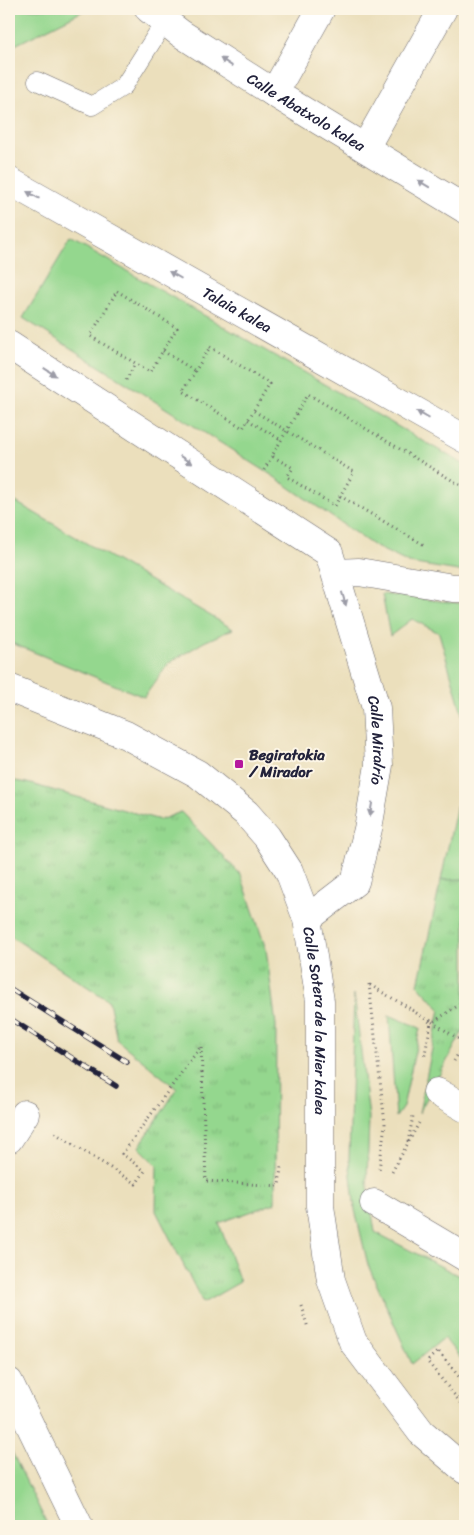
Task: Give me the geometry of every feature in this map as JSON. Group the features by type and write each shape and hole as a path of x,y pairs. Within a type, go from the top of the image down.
{"street":[{"path":"274,93 321,9"},
{"path":"366,148 443,9"},
{"name":"Calle Abatxolo kalea","path":"157,13 180,33 274,93 465,209"},
{"name":"Talaia kalea","path":"9,181 465,439"},
{"path":"9,345 332,563 359,572 453,588 465,588"},
{"name":"Calle Miralrío","path":"307,919 355,882 368,829 379,764 376,708 332,563"},
{"name":"Calle Sotera de la Mier kalea","path":"9,688 126,735 198,774 246,813 267,837 290,871 307,919 320,1001 320,1206 331,1280 353,1342 421,1432 465,1470"},
{"path":"437,1092 465,1108"},
{"path":"9,1139 25,1114"},
{"path":"374,1203 465,1257"},
{"path":"9,1382 79,1526"}],"lane":[{"path":"37,81 92,106 124,86 157,13"}],"path":[{"path":"117,292 177,328 162,351 150,372 90,336 117,292"},
{"path":"210,347 270,384 243,428 183,392 195,371 210,347"},
{"path":"162,351 195,371"},
{"path":"122,387 135,364"},
{"path":"254,411 286,431 354,472 335,506 287,477 293,468 271,457 286,431 308,394 465,488"},
{"path":"248,420 281,440"},
{"path":"340,496 429,548"},
{"path":"374,1203 385,1124 370,984 465,1042"},
{"path":"412,1010 433,1022 465,1001"},
{"path":"25,1114 136,1184 145,1171 122,1154 201,1046 206,1181 279,1186 281,1167 290,1167"},
{"path":"465,1384 438,1351 427,1361 465,1408"}],"green space":[{"path":"9,9 87,9 9,48"},
{"path":"71,239 465,465 465,572 409,563 374,546 273,476 23,318"},
{"path":"9,498 233,629 204,642 169,663 144,697 9,642"},
{"path":"382,594 465,604 465,745 462,713 439,633 412,619 390,636"},
{"path":"465,767 465,879 441,880"},
{"path":"9,780 27,783 160,820 181,812 241,875 266,949 276,1025 275,1203 219,1223 240,1282 203,1303 156,1211 157,1165 139,1147 177,1089 117,1040 109,1001 9,935"},
{"path":"465,879 465,1027 419,1113 440,1009 418,985 441,880"},
{"path":"354,994 369,1117 367,1181 375,1232 465,1279 465,1364 444,1338 412,1364 368,1265 355,1210 349,1159"},
{"path":"389,1015 420,1028 403,1107 396,1117"},
{"path":"9,1446 48,1526 9,1526"}],"railway":[{"path":"9,988 127,1062"},
{"path":"9,1018 116,1086"}],"place":[{"name":"Begiratokia / Mirador","path":"239,764"}]}
